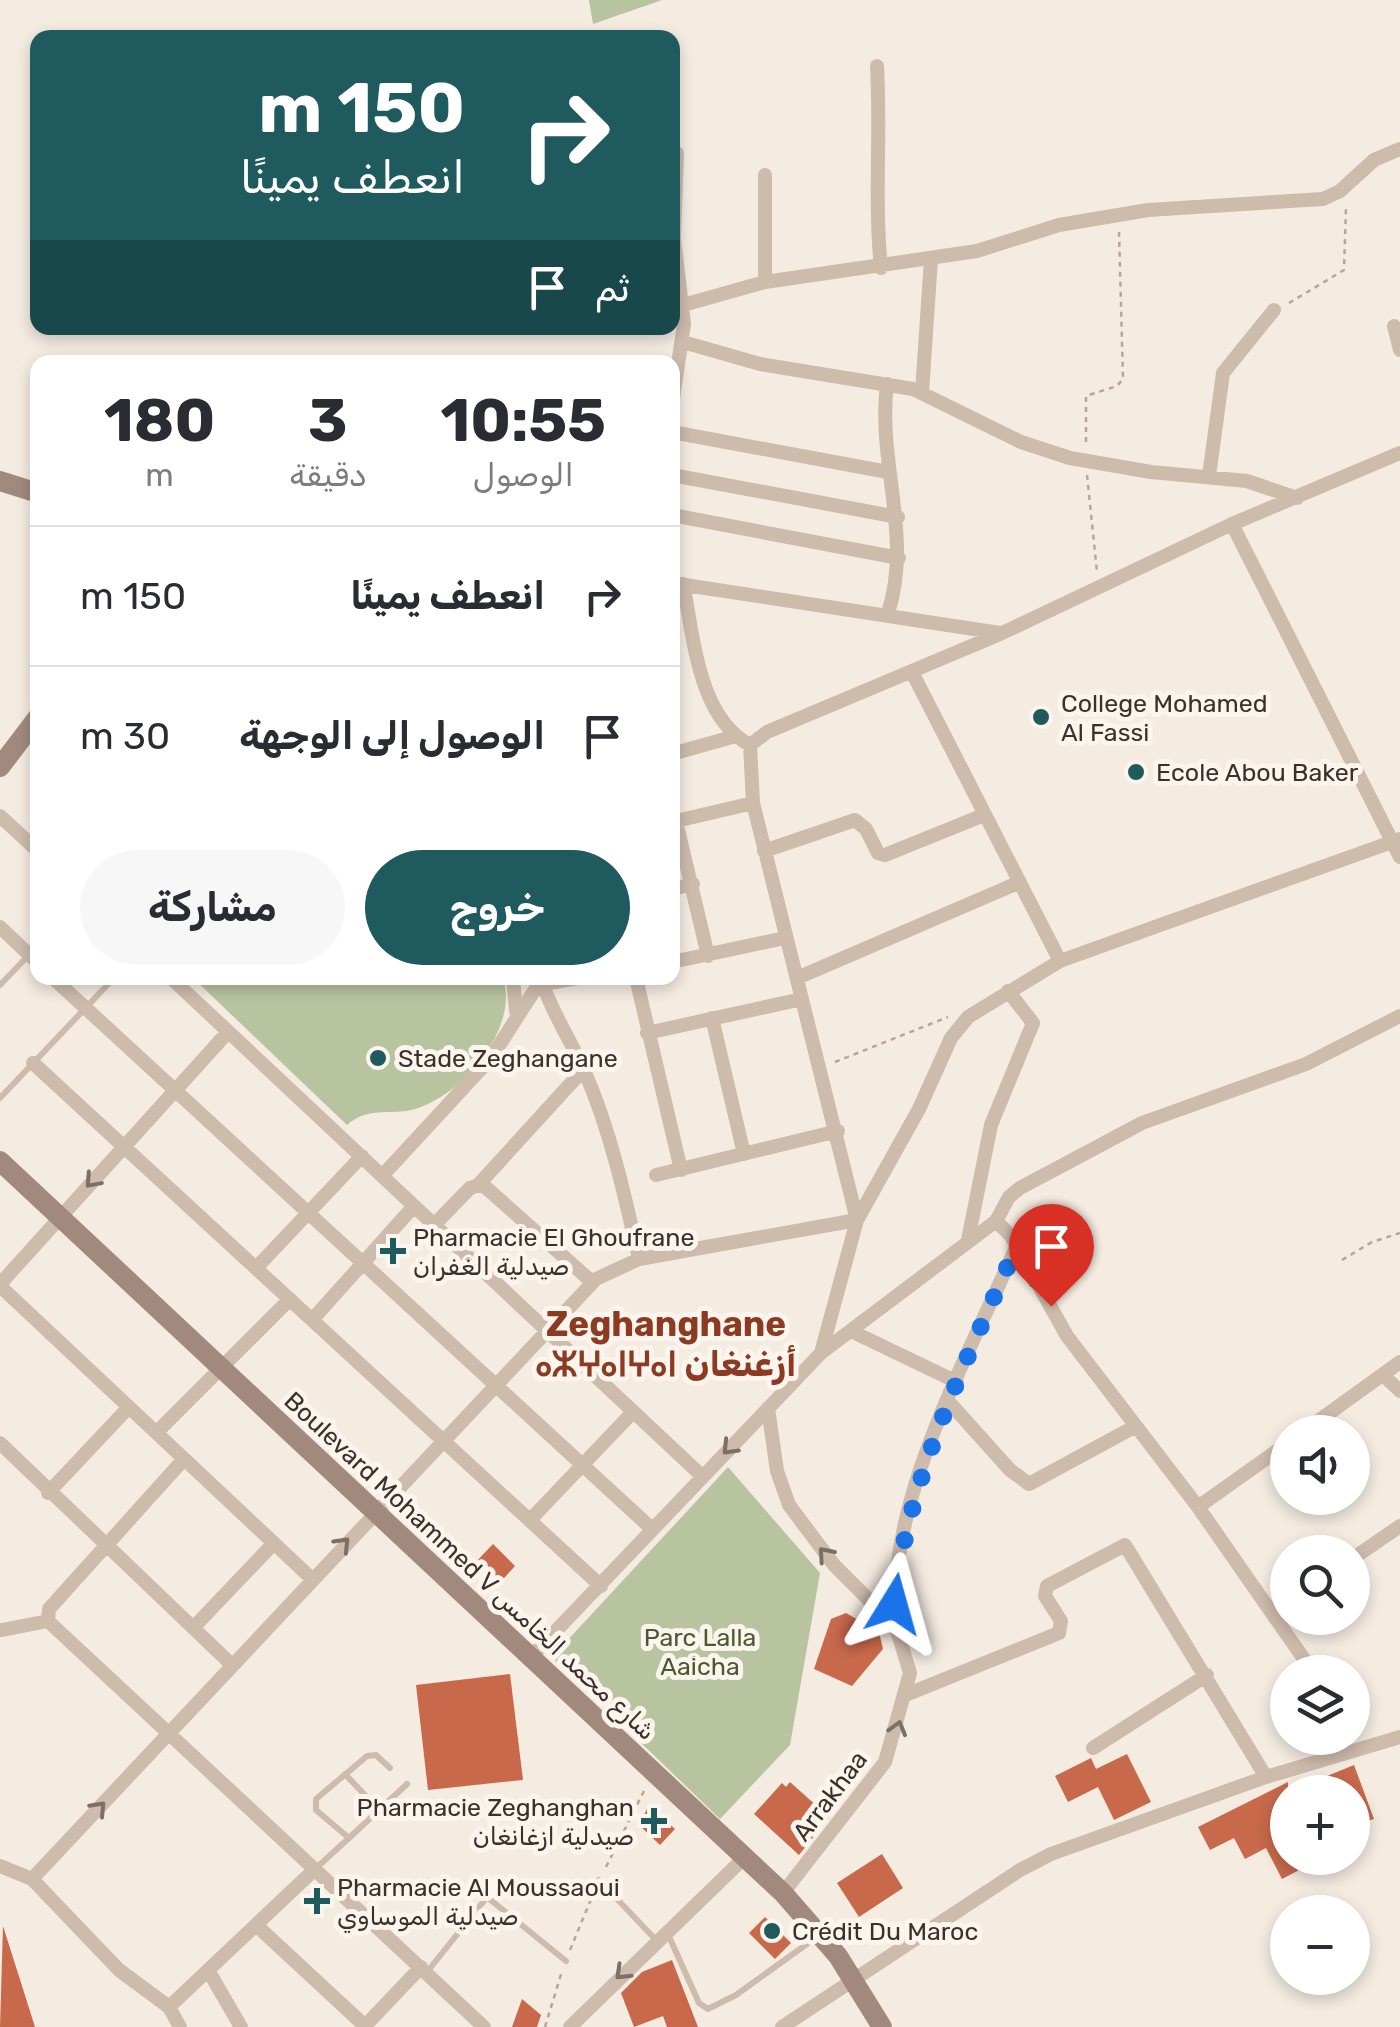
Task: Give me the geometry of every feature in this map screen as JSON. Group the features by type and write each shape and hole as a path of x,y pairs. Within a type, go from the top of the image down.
{"main road":[{"path":"0,481 30,490"},
{"path":"0,767 30,728"},
{"name":"Boulevard Mohammed V شارع محمد الخامس","path":"0,1161 783,1893 854,1978 882,2027"}],"street":[{"path":"877,66 876,226 881,268"},
{"path":"683,306 766,282 931,259 1118,215 1307,202 1332,196 1359,170 1400,149"},
{"path":"766,175 766,282"},
{"path":"922,392 931,259"},
{"path":"680,283 680,316"},
{"path":"1209,476 1223,373 1274,310"},
{"path":"1394,326 1400,350"},
{"path":"680,331 680,359"},
{"path":"683,342 760,364 922,392 1021,442 1086,461 1267,485 1297,498"},
{"path":"887,384 883,428 898,517 899,558 888,613"},
{"path":"680,433 888,472"},
{"path":"750,746 767,732 1000,634 1232,524 1400,452"},
{"path":"680,477 898,517"},
{"path":"680,517 899,558"},
{"path":"1232,524 1396,840 1400,857"},
{"path":"680,583 888,613 1000,634"},
{"path":"680,590 713,706 732,737 750,746"},
{"path":"912,672 1060,961"},
{"path":"680,752 732,737"},
{"path":"750,746 753,803 838,1132 856,1220"},
{"path":"680,821 753,803"},
{"path":"764,851 855,820 866,829 878,853 885,855 984,815"},
{"path":"0,816 30,844"},
{"path":"821,1353 856,1220 918,1109 958,1026 1060,961 1396,840"},
{"path":"680,842 708,956"},
{"path":"797,978 1018,883"},
{"path":"680,887 693,884"},
{"path":"0,927 30,956"},
{"path":"680,961 786,938"},
{"path":"61,985 652,1529"},
{"path":"178,985 702,1476"},
{"path":"514,985 516,1016"},
{"path":"382,1176 481,1070 516,1016 543,985 556,1021 584,1068 623,1186 639,1259"},
{"path":"637,985 680,1170"},
{"path":"968,1240 991,1125 1034,1023 1008,992"},
{"path":"647,1033 802,999"},
{"path":"530,1658 821,1353 996,1221 1009,1197 1020,1188 1090,1147 1174,1109 1306,1064 1400,1016"},
{"path":"712,1018 744,1154"},
{"path":"228,1032 0,1285 311,1578"},
{"path":"33,1063 601,1586"},
{"path":"434,1225 479,1184 584,1068"},
{"path":"656,1175 838,1132"},
{"path":"256,1268 362,1156"},
{"path":"479,1184 592,1282"},
{"path":"312,1320 414,1206"},
{"path":"32,1880 592,1282 639,1259 856,1220"},
{"path":"996,1221 1017,1245 1068,1336 1270,1608"},
{"name":"Arrakhaa","path":"783,1893 877,1777 894,1742 908,1694 908,1655 896,1627 897,1574 908,1522 936,1428 1017,1245"},
{"path":"158,1431 290,1299"},
{"path":"853,1332 957,1382"},
{"path":"1327,1415 1400,1362"},
{"path":"1383,1375 1400,1391"},
{"path":"949,1402 1010,1470 1029,1484 1136,1426"},
{"path":"48,1493 129,1407"},
{"path":"768,1408 777,1471 797,1520 834,1565 896,1627"},
{"path":"530,1520 633,1412"},
{"path":"0,1444 232,1664"},
{"path":"1198,1508 1270,1457"},
{"path":"48,1621 49,1608 184,1459"},
{"path":"1370,1546 1400,1526"},
{"path":"193,1628 274,1543"},
{"path":"908,1694 1059,1634 1061,1621 1045,1596 1048,1586 1125,1545 1266,1778"},
{"path":"0,1628 48,1621"},
{"path":"48,1621 166,1736 484,2027"},
{"path":"1092,1748 1207,1675"},
{"path":"1370,1741 1400,1737"},
{"path":"782,2027 1051,1854 1322,1755"},
{"path":"570,2027 744,1858"},
{"path":"0,1866 32,1880 119,1970 169,2008 180,2027"},
{"path":"169,2008 314,1870"},
{"path":"256,1925 365,2027 424,1970"},
{"path":"208,1970 242,2027"}],"lane":[{"path":"0,985 30,961"},
{"path":"0,1098 107,985"},
{"path":"349,1838 314,1804 372,1754 390,1768"},
{"path":"345,1774 379,1810"},
{"path":"314,1870 407,1784"},
{"path":"599,1880 661,1935 698,2002 708,2009 736,1995 820,1934"},
{"path":"424,1970 487,1897 566,1961"}],"path":[{"path":"1274,310 1344,270 1345,187"},
{"path":"1099,588 1086,461 1086,396 1117,386 1123,378 1118,215"},
{"path":"820,1068 957,1013"},
{"path":"1342,1260 1372,1242 1400,1234"},
{"path":"545,2027 566,1961 599,1880 653,1773"}],"green space":[{"path":"589,0 662,0 593,24"},
{"name":"Stade Zeghangane","path":"200,985 504,985 503,1016 496,1036 485,1055 455,1087 421,1107 364,1115 347,1125"},
{"name":"Parc Lalla Aaicha","path":"728,1467 820,1573 790,1745 720,1819 552,1657"}],"building":[{"path":"493,1544 515,1566 495,1588 472,1566"},
{"path":"846,1613 879,1632 883,1649 852,1686 814,1669 831,1619"},
{"path":"510,1674 523,1780 428,1790 416,1685"},
{"path":"1127,1754 1151,1802 1114,1820 1098,1787 1068,1802 1055,1776 1091,1758 1096,1769"},
{"path":"1354,1765 1358,1775 1330,1775"},
{"path":"790,1782 829,1817 799,1855 754,1814 782,1783 786,1787"},
{"path":"1270,1791 1270,1856 1266,1848 1245,1859 1234,1838 1210,1850 1198,1827"},
{"path":"649,1805 675,1829 660,1845 639,1825"},
{"path":"882,1854 903,1888 859,1917 837,1883"},
{"path":"765,1917 791,1943 775,1959 749,1933"},
{"path":"3,1926 35,2027 0,2027"},
{"path":"672,1960 698,2027 667,2027 663,2016 634,2027 621,1993 642,1972"},
{"path":"522,1999 541,2015 537,2027 512,2027"}],"place":[{"name":"College Mohamed Al Fassi","path":"1041,717"},
{"name":"Ecole Abou Baker","path":"1136,772"},
{"name":"Stade Zeghangane","path":"378,1058"},
{"name":"Pharmacie El Ghoufrane صيدلية الغفران","path":"393,1251"},
{"name":"Pharmacie Zeghanghan صيدلية ازغانغان","path":"654,1821"},
{"name":"Pharmacie Al Moussaoui صيدلية الموساوي","path":"317,1901"},
{"name":"Crédit Du Maroc","path":"772,1931"}],"district":[{"name":"Zeghanghane ⴰⵣⵖⴰⵏⵖⴰⵏ أزغنغان","path":"666,1344"}],"route":[{"path":"894,1604 908,1522 936,1428 1017,1245 1051,1306"}]}
